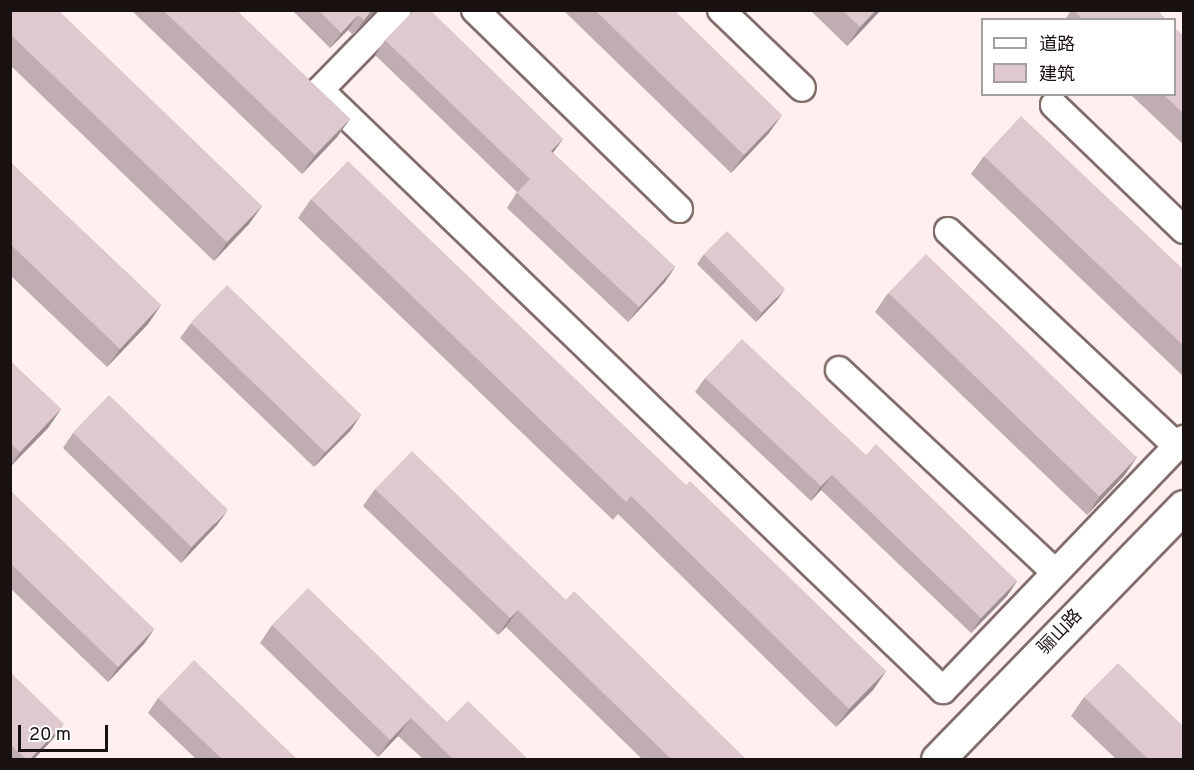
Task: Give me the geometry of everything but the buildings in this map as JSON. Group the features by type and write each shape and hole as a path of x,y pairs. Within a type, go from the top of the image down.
{"street":[{"path":"398,10 320,90 943,690 1180,443 948,231"},
{"path":"475,10 679,209"},
{"path":"721,10 802,88"},
{"path":"1054,105 1184,230"},
{"path":"839,370 1055,573"},
{"name":"骊山路","path":"938,759 1184,507"}]}
